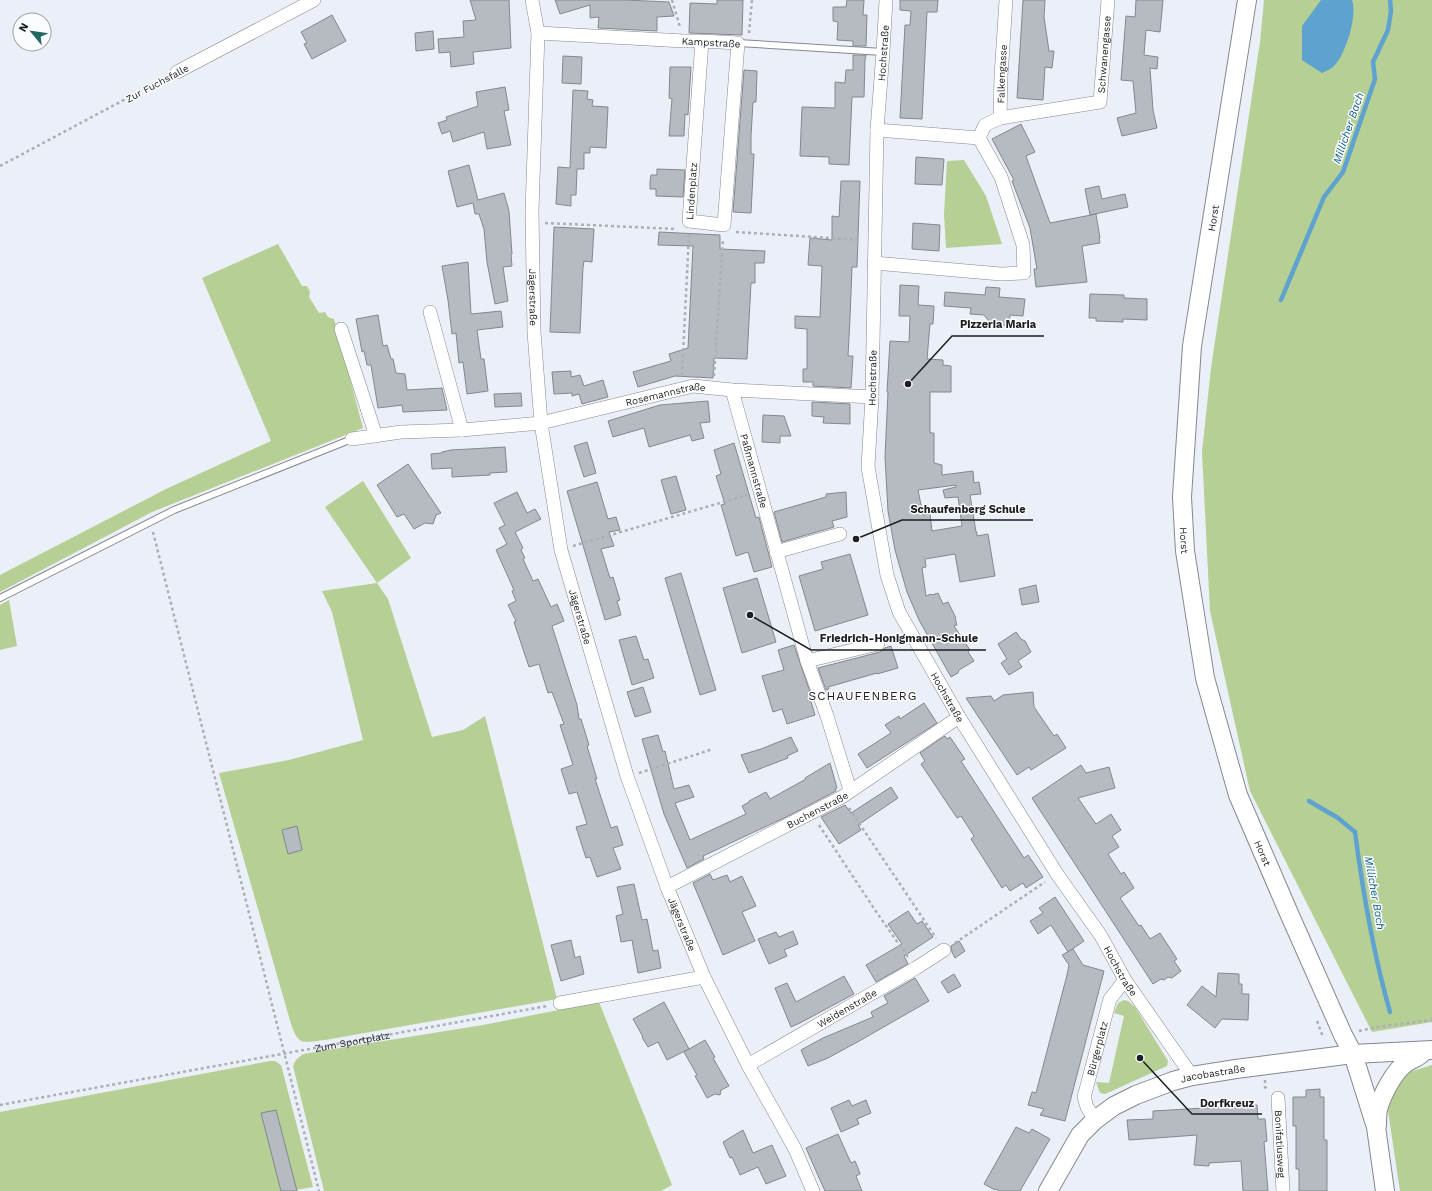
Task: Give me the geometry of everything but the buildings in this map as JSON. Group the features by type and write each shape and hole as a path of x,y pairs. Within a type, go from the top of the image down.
{"street":[{"name":"Zur Fuchsfalle","path":"176,72 314,0"},
{"name":"Jägerstraße","path":"532,0 538,33 532,210 534,332 541,423 561,550 627,776 667,887 704,977 748,1065 795,1149 814,1191"},
{"name":"Hochstraße","path":"886,0 877,130 872,397 868,467 887,575 899,612 959,717 1058,874 1101,936 1125,980 1192,1076"},
{"name":"Falkengasse","path":"979,138 985,125 1000,118 1006,0"},
{"name":"Schwanengasse","path":"1000,118 1100,102 1108,0"},
{"name":"Horst","path":"1247,0 1192,346 1182,497 1186,552 1204,678 1238,795 1291,918 1343,1035 1353,1054 1376,1127"},
{"name":"Kampstraße","path":"538,33 738,43"},
{"name":"Lindenplatz","path":"702,41 689,222 724,225"},
{"path":"724,225 738,43"},
{"path":"874,263 1001,274 1024,273 1023,245 1003,184 979,138 877,130"},
{"path":"430,312 462,430"},
{"path":"341,329 376,436"},
{"name":"Rosemannstraße","path":"352,439 401,432 462,430 541,423 693,386 732,390 872,397"},
{"name":"Paßmannstraße","path":"732,390 807,661 827,716 846,794"},
{"path":"776,552 840,534"},
{"path":"807,661 878,644"},
{"name":"Buchenstraße","path":"667,887 846,794 959,717"},
{"name":"Weidenstraße","path":"748,1065 916,968 944,950"},
{"path":"560,1003 704,977"},
{"name":"Bürgerplatz","path":"1095,1120 1087,1107 1084,1097 1110,999 1125,980"},
{"path":"1385,1191 1376,1127 1378,1108 1390,1080 1396,1071 1406,1063 1418,1058 1428,1050"},
{"name":"Jacobastraße","path":"1048,1191 1080,1134 1095,1120 1114,1106 1136,1095 1173,1081 1236,1068 1264,1066 1353,1054 1428,1050"},
{"name":"Bonifatiusweg","path":"1278,1098 1283,1191"}],"lane":[{"name":"Kampstraße","path":"738,43 883,52"},
{"path":"0,598 174,510 352,439"}],"path":[{"path":"672,0 684,41"},
{"path":"738,43 749,37 752,0"},
{"name":"Zur Fuchsfalle","path":"0,166 176,72"},
{"path":"682,389 689,222"},
{"path":"713,388 724,225"},
{"path":"561,550 644,524 760,491"},
{"path":"150,522 319,1191"},
{"path":"627,776 713,749"},
{"path":"846,794 944,950 1058,874"},
{"path":"811,812 877,913 916,968"},
{"name":"Zum Sportplatz","path":"0,1105 560,1003"},
{"path":"1317,1021 1323,1037"},
{"path":"1264,1066 1265,1087 1278,1098"}],"green space":[{"path":"1264,0 1432,0 1432,1022 1372,1032 1250,791 1210,611 1202,452 1211,368 1260,42"},
{"path":"964,160 986,196 1002,244 946,248 944,214 947,161"},
{"path":"278,244 302,286 307,286 310,292 309,297 319,313 325,312 328,317 334,319 363,428 152,512 0,592 0,575 166,489 271,441 202,278"},
{"path":"363,481 411,558 377,583 325,507"},
{"path":"377,583 388,599 432,737 463,730 485,716 557,999 307,1042 299,1040 291,1024 219,773 289,760 363,740 332,612 322,591"},
{"path":"9,600 17,646 0,650 0,605"},
{"path":"1124,1000 1128,1001 1135,1007 1168,1061 1167,1066 1105,1094 1100,1093 1096,1082 1109,1083 1124,1016 1114,1013 1118,1003"},
{"path":"599,1002 672,1185 661,1191 324,1191 293,1066 296,1060 303,1054 483,1025"},
{"path":"275,1061 281,1065 313,1187 290,1191 0,1191 0,1112"},
{"path":"1432,1065 1432,1191 1400,1191 1388,1111 1394,1089 1410,1072"}],"water":[{"path":"1321,0 1352,0 1353,7 1352,25 1342,54 1338,62 1333,67 1322,73 1302,60 1302,26"}],"waterway":[{"name":"Millicher Bach","path":"1281,300 1324,197 1343,172 1375,79 1373,62 1388,30 1391,11 1390,0"},
{"name":"Millicher Bach","path":"1309,801 1338,818 1355,832 1369,923 1378,968 1390,1012"}],"place":[{"name":"Pizzeria Maria","path":"908,384"},
{"name":"Schaufenberg Schule","path":"856,539"},
{"name":"Friedrich-Honigmann-Schule","path":"750,615"},
{"name":"Dorfkreuz","path":"1140,1058"}],"district":[{"name":"SCHAUFENBERG","path":"863,696"}]}
